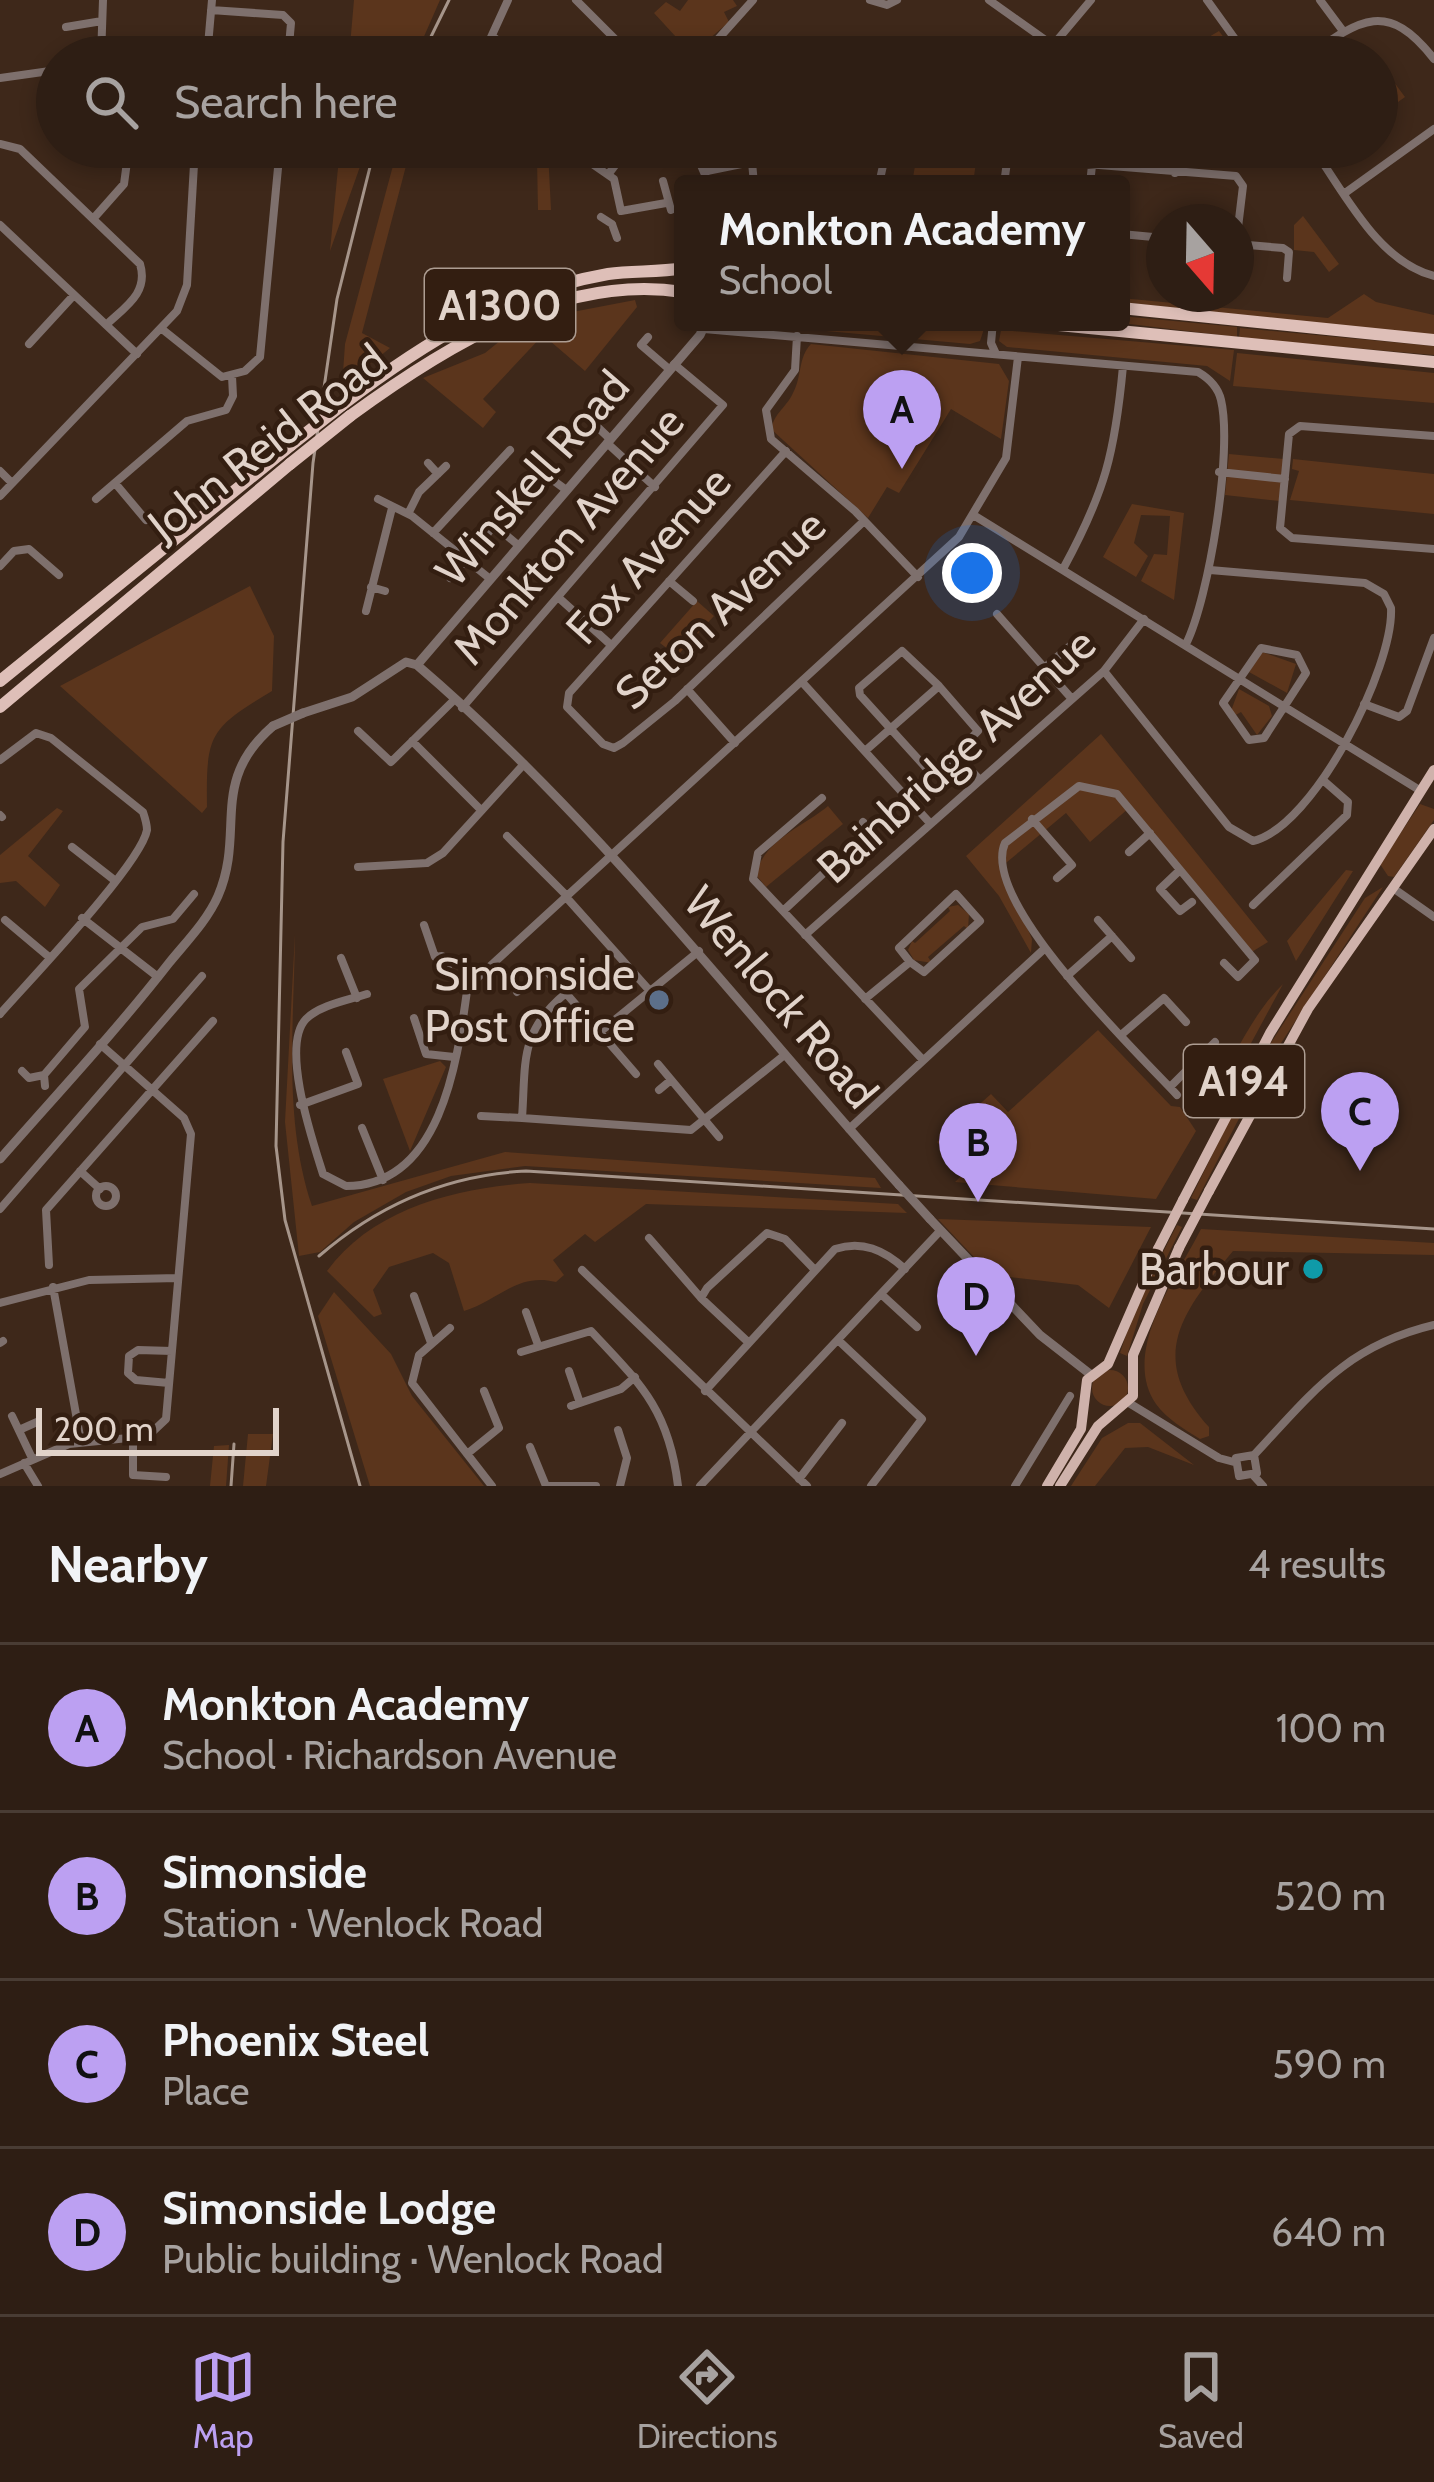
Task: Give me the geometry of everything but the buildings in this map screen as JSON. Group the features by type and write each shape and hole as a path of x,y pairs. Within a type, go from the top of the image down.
{"highway":[{"name":"John Reid Road","path":"0,707 441,334 535,291 613,274 674,269"},
{"path":"535,291 539,302 610,287 653,289"},
{"name":"John Reid Road","path":"0,681 291,445 436,356 498,325 563,304 653,289 674,291"},
{"path":"1130,309 1434,340"},
{"path":"1119,331 1434,362"}],"main road":[{"name":"A194","path":"1108,1364 1158,1249 1255,1058 1434,770"},
{"path":"1421,791 1434,800"},
{"name":"A194","path":"1130,1402 1134,1389 1130,1374 1143,1324 1209,1191 1308,1009 1434,829"},
{"path":"1370,872 1393,888"},
{"path":"1047,1486 1081,1429 1090,1374 1108,1364 1130,1374"},
{"path":"1087,1395 1096,1407 1110,1412"},
{"path":"1060,1486 1110,1412 1130,1402"}],"street":[{"path":"102,36 103,0"},
{"path":"492,36 508,0"},
{"path":"576,0 612,36"},
{"path":"870,0 887,5 897,0"},
{"path":"988,0 1040,36"},
{"path":"1058,36 1090,0"},
{"path":"1207,0 1233,36"},
{"path":"1320,0 1343,32"},
{"path":"719,36 747,2"},
{"path":"209,36 212,5 284,15 291,23 290,36"},
{"path":"1337,36 1370,17 1388,17 1411,29 1434,59"},
{"path":"66,26 102,21"},
{"path":"0,78 36,73"},
{"path":"1398,155 1430,132 1434,144"},
{"path":"0,144 20,148 36,163"},
{"path":"41,168 143,274 138,294 106,325"},
{"path":"94,219 124,184 126,168"},
{"path":"0,496 177,311 187,285 194,168"},
{"path":"162,329 211,373 232,376 254,365 262,347 278,168"},
{"path":"602,168 610,172 621,211"},
{"path":"610,172 613,168"},
{"path":"705,168 708,175"},
{"path":"707,171 722,168"},
{"path":"1138,168 1236,176 1243,186 1241,204"},
{"path":"1174,168 1174,172"},
{"path":"1327,168 1398,262 1434,276"},
{"path":"1345,193 1380,168"},
{"path":"612,224 621,211 669,206 663,181"},
{"path":"601,217 612,224 617,238"},
{"path":"0,225 137,355"},
{"path":"0,245 10,235"},
{"path":"1254,247 1289,252 1286,280"},
{"path":"28,344 74,295"},
{"name":"Winskell Road","path":"417,665 701,331"},
{"name":"Winskell Road","path":"751,331 1198,372 1210,379 1221,395 1220,472 1210,570 1186,644"},
{"path":"992,331 996,354"},
{"path":"797,336 794,370 766,410 766,425 786,451 864,520 917,577"},
{"path":"648,337 641,345 672,366"},
{"path":"341,958 362,996 310,1014 300,1026 300,1105 323,1174 331,1182 362,1186 383,1180 418,1155 454,1057 466,991 917,577 975,516 1006,458 1018,357"},
{"name":"Monkton Avenue","path":"358,731 391,762 458,704 655,487 723,405 672,366"},
{"path":"1063,569 1094,513 1112,464 1123,367"},
{"path":"96,499 187,422 232,404 232,376"},
{"path":"578,425 601,401"},
{"path":"587,417 655,487"},
{"path":"1434,436 1300,426 1289,434 1280,528 1292,538 1434,549"},
{"path":"433,533 510,450"},
{"name":"Fox Avenue","path":"566,707 569,693 786,451"},
{"path":"428,463 438,474"},
{"path":"408,514 419,492 446,466"},
{"path":"531,481 539,470 565,489"},
{"path":"0,471 12,482"},
{"path":"1220,472 1285,479"},
{"path":"115,483 146,520"},
{"path":"377,499 408,514 489,578"},
{"path":"366,611 392,508"},
{"path":"975,516 1421,791"},
{"name":"Seton Avenue","path":"566,707 602,744 614,748 687,689 864,520"},
{"path":"484,537 494,525 518,544"},
{"path":"0,566 14,551 29,548 59,575"},
{"path":"450,578 466,560"},
{"path":"1104,671 1241,838 1263,838 1324,781 1364,704 1392,622 1384,594 1365,583 1210,570"},
{"path":"669,581 693,601"},
{"path":"371,587 385,591"},
{"path":"559,598 612,646"},
{"path":"997,614 1072,699"},
{"name":"Bainbridge Avenue","path":"805,935 1104,671 1144,619"},
{"path":"1364,704 1399,717 1407,711 1434,638"},
{"path":"1044,668 1077,640"},
{"path":"1261,648 1297,655 1306,673 1286,706 1264,738 1249,740 1224,709 1239,676 1261,648"},
{"path":"906,651 939,686 978,731 932,772 859,688 895,653 906,651"},
{"path":"0,1159 158,977 218,895 234,779 247,753 273,726 352,697 406,662 417,665"},
{"name":"Wenlock Road","path":"417,665 616,854 782,1057 940,1231 1040,1335 1090,1374"},
{"path":"802,682 929,823"},
{"path":"865,752 939,686"},
{"path":"687,689 736,743"},
{"path":"0,760 36,734 51,738 143,812 148,827 141,844 0,1014"},
{"path":"412,741 482,810"},
{"path":"957,754 978,778"},
{"path":"358,867 427,863 443,853 524,764"},
{"path":"1253,905 1347,815 1348,802 1324,781"},
{"path":"1215,1042 1173,1091 1043,950 1000,867 1005,843 1061,795 1091,786 1117,794 1256,960 1238,977 1224,963"},
{"path":"822,798 758,853 753,879 923,1060"},
{"path":"1032,819 1072,865 1058,878"},
{"path":"783,911 870,830 863,822"},
{"path":"1129,852 1150,833"},
{"path":"507,836 649,990"},
{"path":"72,847 113,879"},
{"path":"1180,870 1160,889 1180,911 1192,902"},
{"path":"1393,888 1434,917"},
{"path":"22,1071 29,1078 44,1080 85,1027 79,988 142,927 173,920 189,910 194,894"},
{"path":"956,894 980,921 924,972 910,962 899,948 956,894"},
{"path":"82,918 158,977"},
{"path":"5,920 49,957"},
{"path":"1098,920 1131,958"},
{"path":"424,925 435,958 442,956 452,980 466,991"},
{"path":"1067,976 1112,936"},
{"path":"849,1130 1043,950"},
{"path":"600,1032 699,951"},
{"path":"865,999 910,962"},
{"path":"517,992 544,969 636,1074"},
{"path":"0,1209 202,976"},
{"path":"527,1118 528,1037 541,1013 566,993"},
{"path":"1121,1035 1164,998 1186,1022"},
{"path":"414,1018 426,1054 454,1057"},
{"path":"49,1265 44,1215 213,1021"},
{"path":"0,1474 81,1442 158,1431 166,1419 191,1134 184,1118 100,1044"},
{"path":"300,1105 358,1084 346,1052"},
{"path":"481,1116 691,1130 782,1057"},
{"path":"658,1064 719,1137"},
{"path":"659,1090 671,1080"},
{"path":"362,1128 383,1180"},
{"path":"80,1171 100,1189"},
{"path":"700,1486 940,1231"},
{"path":"700,1298 753,1240 767,1233 785,1238 814,1269"},
{"path":"649,1238 700,1298 748,1342"},
{"path":"705,1391 835,1250 851,1244 886,1253 904,1269"},
{"path":"582,1270 803,1482 842,1423"},
{"path":"0,1303 109,1277 178,1278"},
{"path":"52,1287 81,1442"},
{"path":"881,1294 916,1327"},
{"path":"414,1297 431,1343"},
{"path":"526,1312 538,1346"},
{"path":"1254,1455 1332,1371 1399,1333 1434,1324"},
{"path":"450,1328 414,1363 412,1383 493,1486"},
{"path":"520,1352 591,1331 655,1400 674,1453 678,1486"},
{"path":"838,1340 922,1420 871,1486"},
{"path":"169,1383 136,1381 128,1372 129,1356 138,1350 172,1352"},
{"path":"569,1371 576,1405 621,1389 635,1377"},
{"path":"467,1454 499,1428 484,1391"},
{"path":"1015,1486 1070,1396"},
{"path":"1130,1402 1220,1459 1234,1462"},
{"path":"12,1416 38,1486"},
{"path":"19,1430 37,1422"},
{"path":"618,1430 627,1458 620,1486"},
{"path":"133,1437 133,1475 166,1477"},
{"path":"530,1447 546,1486 596,1486"},
{"path":"1234,1462 1242,1453 1254,1455"},
{"path":"1254,1455 1259,1465 1254,1476"},
{"path":"1234,1462 1239,1476 1254,1476"},
{"path":"1254,1476 1262,1486"}],"shaded area":[{"path":"354,0 440,0 424,36 351,36"},
{"path":"688,0 733,0 737,6 724,12 729,22 713,36 675,36 654,13 666,2 680,11"},
{"path":"338,168 360,168 330,251"},
{"path":"392,168 405,168 362,333 390,348 342,387 345,344"},
{"path":"537,168 549,168 551,210 538,210"},
{"path":"915,168 975,168 974,175 913,175"},
{"path":"1303,216 1339,264 1329,272 1314,252 1294,250 1294,225"},
{"path":"1364,294 1376,302 1434,315 1434,336 1213,312 1328,318"},
{"path":"635,300 637,307 585,371 543,335 483,399 496,412 483,428 423,378 485,353 511,332 562,314"},
{"path":"1130,317 1237,327 1237,337 1130,324"},
{"path":"1240,328 1434,346 1434,355 1239,338"},
{"path":"826,331 983,331 980,341 970,344"},
{"path":"1001,331 1013,331 1234,350 1230,381 1207,366 1007,347 999,341"},
{"path":"811,344 999,364 1009,381 1001,439 951,409 899,493 887,487 868,518 771,429 793,393"},
{"path":"1237,353 1434,373 1434,403 1233,386"},
{"path":"1229,454 1284,459 1280,501 1225,495"},
{"path":"1293,459 1434,474 1434,514 1290,500 1299,471 1292,469"},
{"path":"1132,504 1184,513 1174,600 1141,581 1154,554 1167,555 1170,516 1141,515 1134,543 1148,556 1136,577 1103,557"},
{"path":"250,586 274,636 272,691 235,715 216,736 208,763 207,807 202,813 60,686"},
{"path":"697,601 714,616 677,656 660,643"},
{"path":"1262,652 1296,664 1287,693 1249,672"},
{"path":"1239,689 1269,706 1272,716 1257,735 1241,712 1234,716 1231,711"},
{"path":"1101,734 1268,942 1250,953 1129,808 1090,842 1066,813 1001,867 1032,939 1031,953 999,896 966,856"},
{"path":"1420,804 1434,809 1434,820 1394,877 1388,876 1380,864"},
{"path":"828,806 843,824 766,887 756,875 767,852"},
{"path":"57,808 63,811 28,856 60,885 45,907 16,881 0,883 0,855"},
{"path":"1346,870 1353,871 1296,961 1287,941"},
{"path":"1383,887 1268,1063 1261,1058 1365,898"},
{"path":"958,905 969,914 968,929 964,926 928,957 932,963 914,960 908,950 912,941 950,911 948,907"},
{"path":"295,934 294,1106 312,1206 505,1152 875,1178 881,1188 525,1166 451,1176 406,1192 354,1222 320,1252 299,1256 285,1122"},
{"path":"1283,984 1222,1097 1213,1089 1254,1021"},
{"path":"1098,1030 1171,1106 1180,1107 1196,1131 1156,1199 955,1182 965,1172 937,1142 991,1094 1008,1112"},
{"path":"440,1061 446,1067 410,1151 383,1079"},
{"path":"1258,1062 1266,1066 1197,1200 1191,1198"},
{"path":"530,1183 898,1204 907,1213 646,1204 595,1242 585,1234 553,1260 564,1275 556,1282 519,1284 464,1311 449,1263 433,1253 389,1267 373,1290 382,1314 374,1317 327,1271 368,1231 418,1205 474,1190"},
{"path":"938,1219 1151,1227 1109,1308 1078,1285 991,1275"},
{"path":"1177,1225 1182,1227 1143,1304 1127,1356 1120,1353 1136,1305"},
{"path":"1201,1229 1434,1243 1434,1255 1233,1251 1199,1294 1178,1336 1179,1379 1209,1427 1209,1436 1200,1439 1156,1404 1145,1361 1156,1314"},
{"path":"334,1292 391,1354 412,1396 484,1486 370,1486 318,1316"},
{"path":"1110,1370 1122,1376 1128,1388 1122,1400 1110,1406 1098,1400 1092,1388 1098,1376"},
{"path":"1128,1423 1140,1423 1194,1465 1148,1447 1125,1448 1095,1486 1071,1486 1102,1438"},
{"path":"248,1434 273,1434 266,1486 243,1486"},
{"path":"229,1445 226,1486 210,1486 214,1446"}],"tram line":[{"path":"319,1256 365,1221 415,1196 468,1179 526,1171 1434,1229"},
{"path":"231,1486 234,1444"}],"railway":[{"path":"431,36 449,0"},
{"path":"360,1486 285,1220 276,1146 283,842 313,463 337,299 370,168"}],"place":[{"name":"Monkton Academy","path":"902,469"},
{"name":"Simonside Post Office","path":"659,1000"},
{"name":"Phoenix Steel","path":"1360,1171"},
{"name":"Simonside","path":"978,1202"},
{"name":"Barbour","path":"1313,1269"},
{"name":"Simonside Lodge","path":"976,1356"}]}
